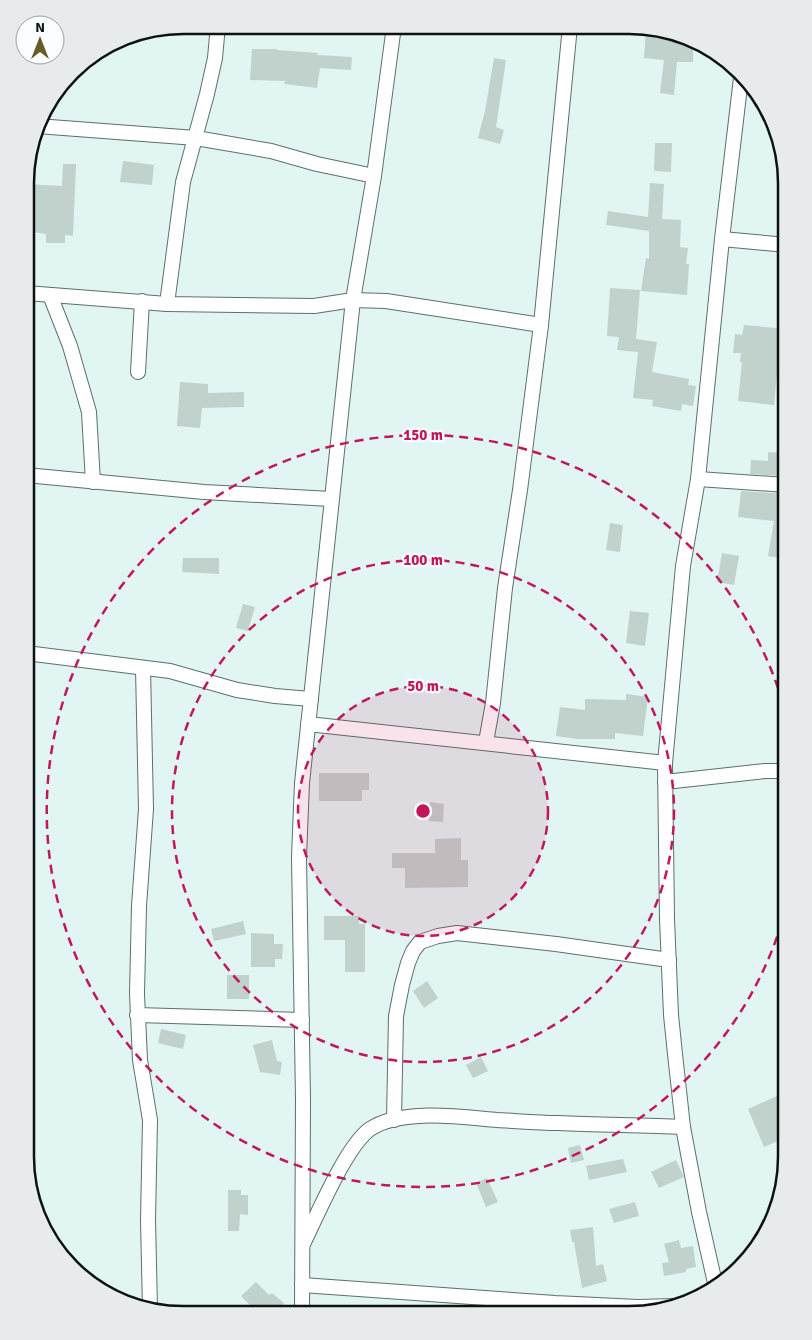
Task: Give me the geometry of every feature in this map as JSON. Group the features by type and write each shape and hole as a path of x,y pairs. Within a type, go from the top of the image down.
{"street":[{"path":"167,304 183,182 196,138 215,58 217,34"},
{"path":"302,1306 300,818 331,499 349,352 353,300 374,176 393,34"},
{"path":"486,742 494,703 505,588 520,490 541,325 569,34"},
{"path":"714,1279 683,1127 672,1025 665,763 683,566 698,478 722,239 740,84"},
{"path":"45,127 196,138 271,151 317,164 374,176"},
{"path":"722,239 778,244"},
{"path":"34,294 167,304 314,306 353,300 386,301 541,325"},
{"path":"50,295 70,346 89,412 92,482"},
{"path":"138,372 142,302"},
{"path":"34,476 204,492 331,499"},
{"path":"698,478 778,484"},
{"path":"34,654 170,671 237,690 311,700"},
{"path":"143,668 146,832 138,906 137,1015 140,1060 150,1120 148,1220 150,1302"},
{"path":"308,724 665,763"},
{"path":"665,782 778,771"},
{"path":"394,1120 396,1016 408,962 420,942 438,936 458,933 556,944 669,960"},
{"path":"137,1015 302,1020"},
{"path":"301,1248 332,1186 359,1140 370,1129 394,1120 429,1115 449,1115 557,1123 683,1127"},
{"path":"302,1285 617,1306"}],"building":[{"path":"646,35 668,39 693,48 693,62 677,62 674,95 660,93 664,60 644,58"},
{"path":"252,49 277,49 318,53 317,55 352,57 351,70 320,68 317,88 284,84 285,81 250,80"},
{"path":"494,58 506,60 496,127 504,130 500,144 478,138 485,111"},
{"path":"655,143 672,143 671,172 654,171"},
{"path":"123,161 154,165 152,185 120,182"},
{"path":"63,164 76,164 73,236 65,235 65,243 46,243 46,234 34,232 34,184 62,186"},
{"path":"650,183 664,184 662,219 681,220 680,247 688,248 686,264 689,264 687,295 641,291 646,258 649,259 649,231 606,225 608,211 648,217"},
{"path":"610,288 640,290 636,339 657,342 652,372 689,379 688,385 696,386 693,406 682,404 681,411 652,406 653,400 633,398 638,352 617,350 619,337 607,336"},
{"path":"744,325 778,328 778,363 774,405 738,401 742,362 740,362 741,353 733,353 735,334 742,335"},
{"path":"180,382 208,384 208,393 244,392 244,407 202,408 200,428 177,426"},
{"path":"768,452 778,453 778,476 750,474 751,460 768,461"},
{"path":"741,491 778,493 778,558 768,556 774,521 738,517"},
{"path":"610,523 623,525 620,552 606,550"},
{"path":"722,553 739,556 734,585 717,582"},
{"path":"183,558 219,558 219,574 182,572"},
{"path":"243,604 255,607 248,631 236,628"},
{"path":"630,611 649,613 645,646 626,643"},
{"path":"626,694 648,697 643,736 615,733 615,739 577,739 556,736 560,707 585,710 585,699 626,700"},
{"path":"319,773 369,773 369,790 362,790 362,801 319,801"},
{"path":"430,802 444,804 443,822 429,821"},
{"path":"461,838 461,860 468,860 468,887 405,888 405,868 392,868 392,853 435,853 435,839"},
{"path":"324,916 359,916 359,924 365,924 365,972 345,972 345,940 324,940"},
{"path":"243,921 246,934 214,941 211,929"},
{"path":"251,933 274,934 274,944 283,944 282,959 275,959 275,967 251,967"},
{"path":"227,975 249,975 249,999 227,999"},
{"path":"427,981 438,998 424,1008 413,991"},
{"path":"161,1029 186,1035 183,1049 158,1043"},
{"path":"272,1040 277,1061 282,1062 280,1075 260,1072 253,1045"},
{"path":"481,1057 488,1071 473,1078 466,1065"},
{"path":"777,1096 778,1141 764,1147 748,1109"},
{"path":"580,1145 584,1160 571,1163 568,1148"},
{"path":"623,1159 627,1172 589,1180 586,1166"},
{"path":"676,1160 684,1177 659,1188 651,1172"},
{"path":"487,1178 498,1202 486,1207 476,1183"},
{"path":"228,1190 241,1190 241,1195 248,1195 248,1215 240,1214 239,1231 228,1231"},
{"path":"635,1202 639,1216 614,1223 609,1209"},
{"path":"593,1227 596,1266 603,1264 607,1281 582,1288 570,1230"},
{"path":"679,1240 681,1248 693,1246 696,1267 686,1269 686,1272 664,1276 662,1263 669,1262 664,1244"},
{"path":"256,1282 269,1295 272,1293 284,1303 282,1306 251,1306 241,1296"}]}
